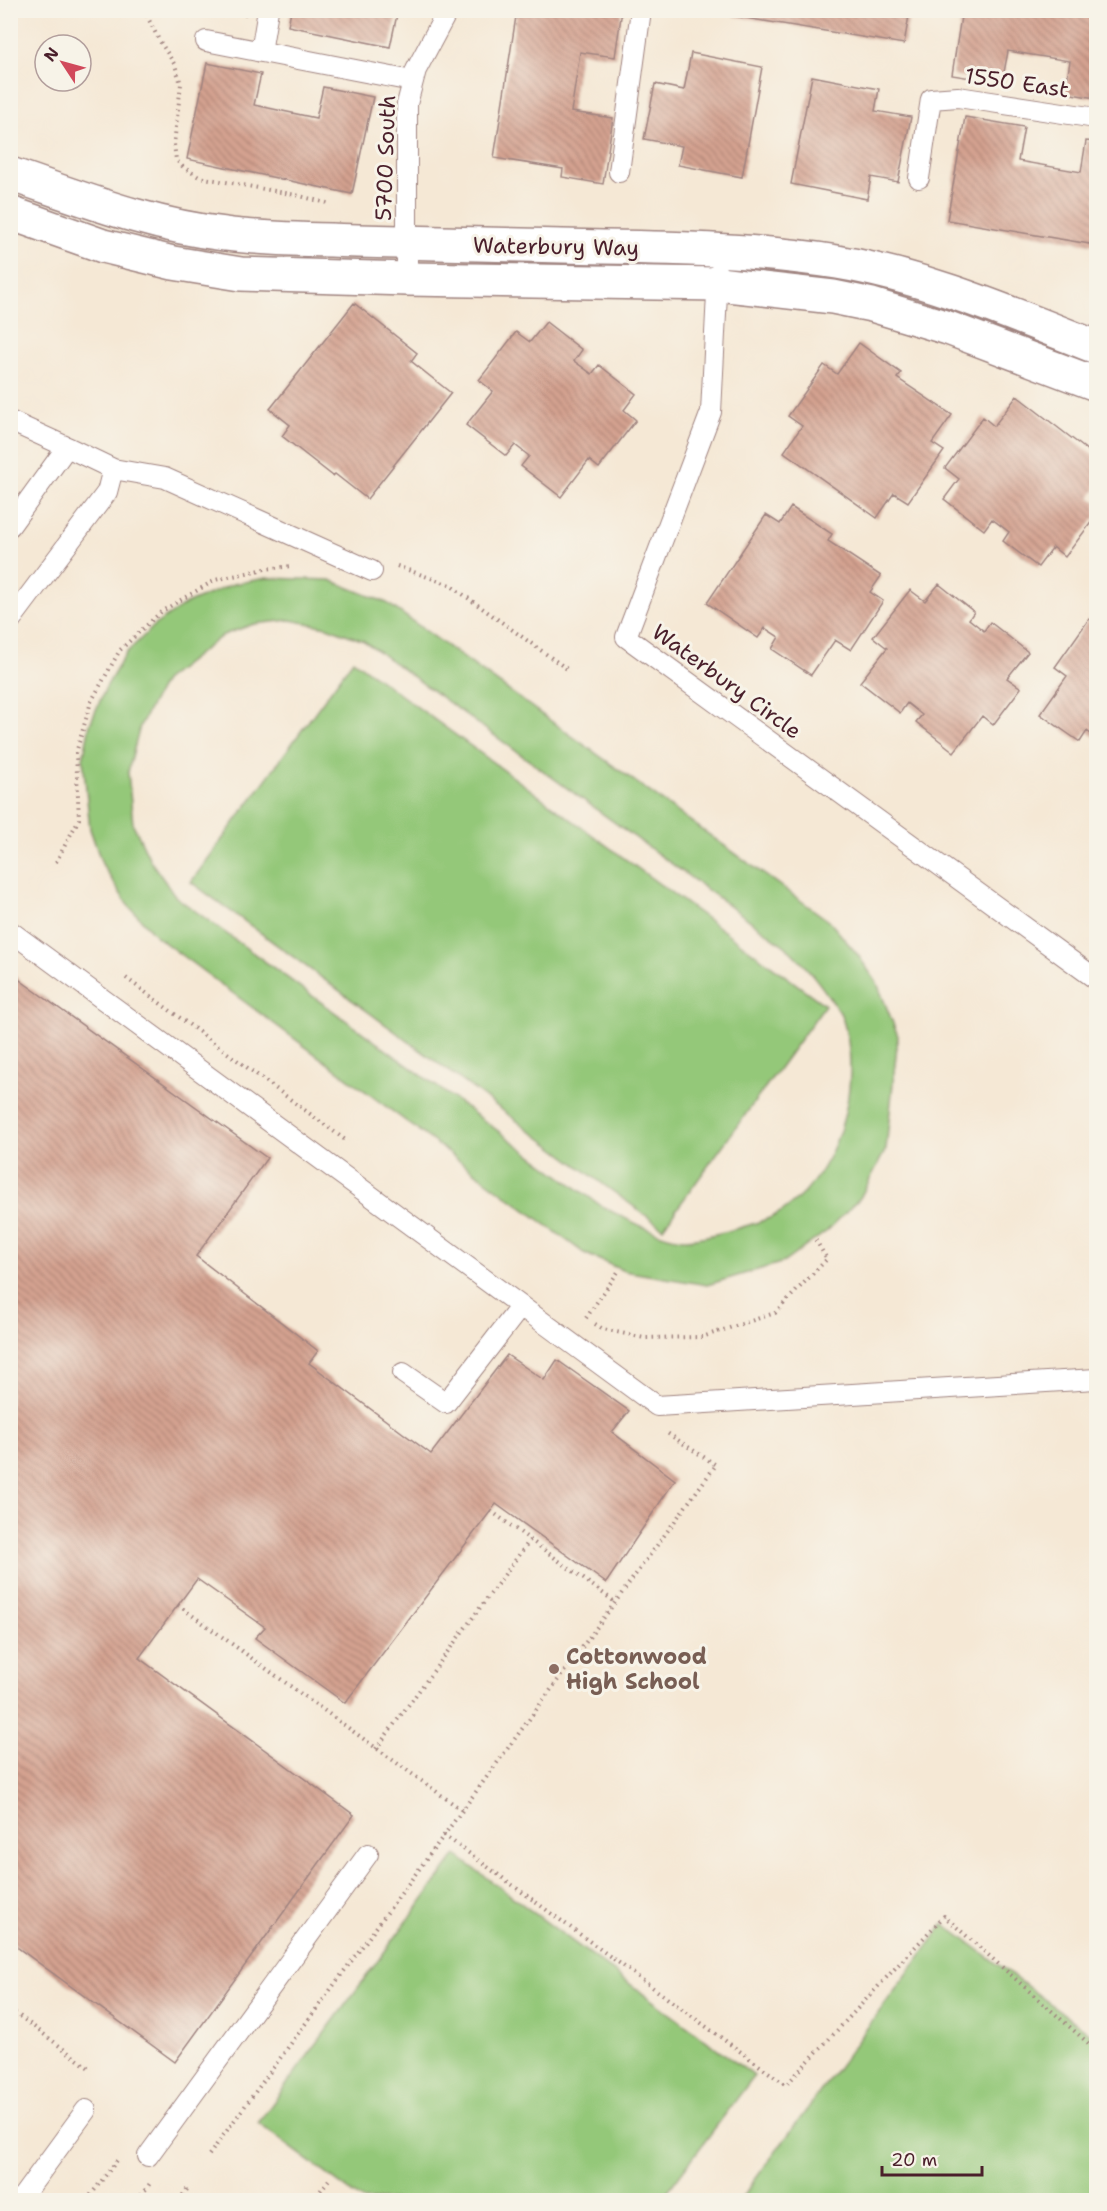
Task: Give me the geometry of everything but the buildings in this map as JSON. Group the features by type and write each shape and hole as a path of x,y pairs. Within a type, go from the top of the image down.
{"street":[{"name":"Waterbury Way","path":"10,174 120,212 188,229 259,238 719,251 790,256 869,268 964,296 1096,347"},
{"name":"Waterbury Way","path":"10,213 104,246 207,270 242,274 718,284 833,297 872,305 948,328 1096,384"}],"lane":[{"path":"261,52 268,10"},
{"name":"5700 South","path":"407,279 406,116 412,81 448,10"},
{"path":"619,172 641,10"},
{"path":"207,41 412,81"},
{"name":"1550 East","path":"919,178 931,99 958,97 1096,118"},
{"name":"Waterbury Circle","path":"719,251 711,412 626,637 1096,979"},
{"path":"10,422 112,469 165,478 372,571"},
{"path":"10,526 67,447"},
{"path":"10,621 106,492 112,469"},
{"path":"10,931 657,1406 1096,1379"},
{"path":"403,1373 446,1403 521,1306"},
{"path":"148,2156 368,1854"},
{"path":"20,2200 86,2110"}],"path":[{"path":"144,10 159,40 175,64 181,84 174,144 176,160 199,177 296,195 338,206"},
{"path":"395,565 450,585 567,669"},
{"path":"56,862 79,819 76,753 91,702 120,650 162,611 215,580 265,569 302,566"},
{"path":"126,978 356,1148"},
{"path":"576,1311 603,1329 644,1338 702,1337 775,1313 827,1259 815,1239"},
{"path":"586,1318 620,1269"},
{"path":"209,2155 716,1465 667,1432"},
{"path":"491,1511 615,1602"},
{"path":"376,1749 530,1540"},
{"path":"178,1605 462,1810"},
{"path":"444,1835 786,2085 944,1916 1096,2050"},
{"path":"10,2009 89,2068"},
{"path":"87,2200 118,2159"},
{"path":"313,2200 331,2177"},
{"path":"138,2200 152,2182"},
{"path":"179,2200 189,2187"}],"green space":[{"path":"267,578 330,580 387,603 829,921 858,955 877,983 898,1036 886,1149 860,1198 827,1231 784,1262 707,1285 624,1271 584,1253 157,937 127,904 102,864 90,829 83,759 90,724 106,687 126,653 156,624 186,604 233,584","holes":["290,620 327,627 364,641 785,946 816,979 842,1017 848,1043 850,1072 847,1101 840,1129 829,1156 814,1181 795,1201 772,1217 694,1239 674,1238 653,1231 603,1207 176,897 151,862 133,824 128,772 140,726 164,681 223,635 254,624"]},
{"path":"353,660 825,1005 663,1228 191,882"},
{"path":"456,1855 754,2076 661,2200 362,2200 258,2123"},
{"path":"944,1924 1096,2038 1096,2200 740,2200"}],"place":[{"name":"Cottonwood High School","path":"554,1669"}]}
